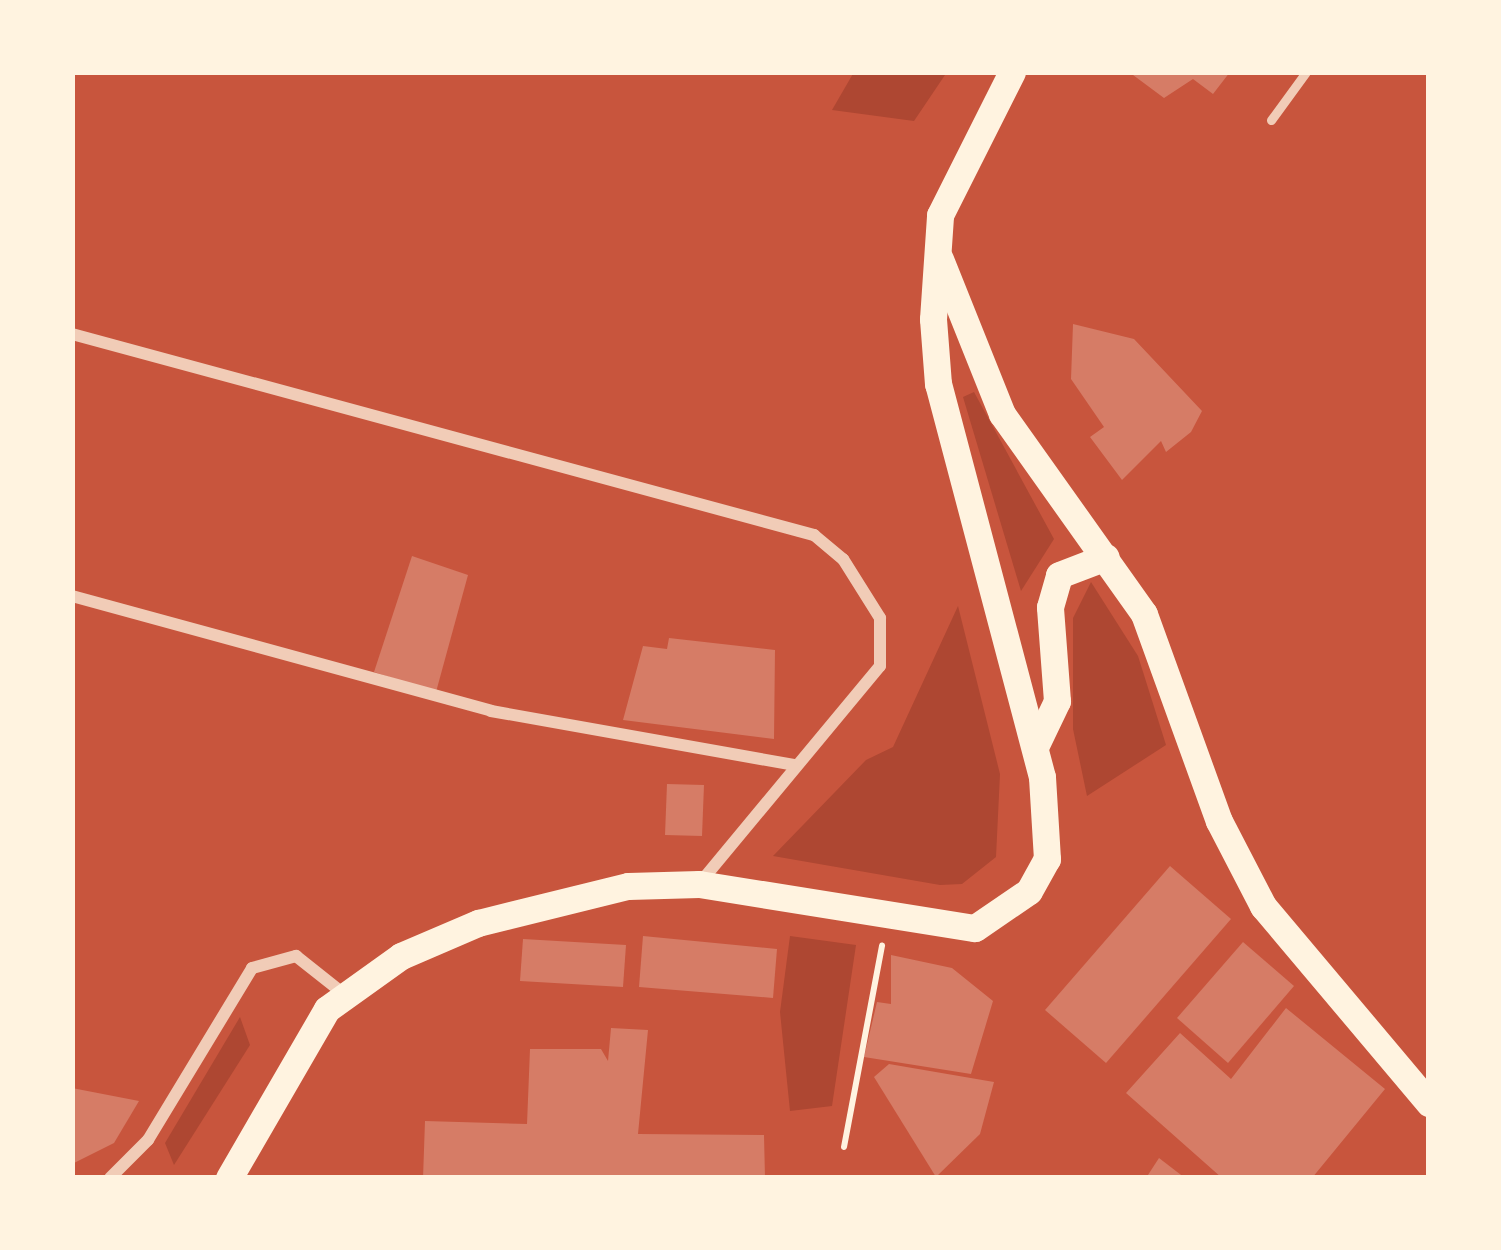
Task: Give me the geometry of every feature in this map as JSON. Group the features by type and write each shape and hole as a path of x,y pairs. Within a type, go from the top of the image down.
{"main road":[{"path":"230,1178 294,1052 344,994 496,917 628,886 699,884 975,928 1010,912 1047,859 1035,747 938,384 934,244 958,163 1012,72"},
{"path":"934,244 976,355 1028,458 1106,556 1160,647 1220,821 1263,906 1429,1103"},
{"path":"938,384 949,354 976,355"},
{"path":"1035,747 1057,700 1050,607 1059,575 1106,556"}],"street":[{"path":"72,334 814,535 859,579 886,643 869,688 795,765 699,884"},
{"path":"72,596 508,716 795,765"},
{"path":"110,1178 148,1140 252,968 296,956 344,994"}],"lane":[{"path":"1271,119 1306,72"}],"path":[{"path":"844,1147 882,946"}],"shaded area":[{"path":"854,72 947,72 914,121 832,110"},
{"path":"974,392 1054,539 1021,591 963,397"},
{"path":"1091,582 1138,656 1166,745 1087,796 1073,729 1073,618"},
{"path":"958,606 1000,774 996,857 962,884 940,885 773,856 866,760 893,747"},
{"path":"790,936 856,945 832,1106 790,1111 780,1012"},
{"path":"240,1017 250,1045 174,1165 165,1143"}],"building":[{"path":"1129,72 1230,72 1213,94 1193,79 1164,98"},
{"path":"1073,324 1134,339 1202,411 1191,432 1166,452 1161,441 1122,480 1090,437 1104,427 1071,379"},
{"path":"412,556 468,575 436,692 374,672"},
{"path":"669,638 775,650 774,739 623,720 643,646 667,649"},
{"path":"667,784 704,785 702,836 665,835"},
{"path":"1170,866 1231,919 1106,1063 1045,1010"},
{"path":"643,936 777,949 773,998 639,987"},
{"path":"523,939 626,945 623,987 520,981"},
{"path":"1243,942 1294,986 1228,1063 1177,1018"},
{"path":"891,955 952,968 993,1001 971,1074 864,1057 877,1002 891,1004"},
{"path":"1286,1008 1385,1089 1312,1178 1222,1178 1126,1093 1180,1033 1231,1079"},
{"path":"611,1028 648,1030 638,1134 764,1135 765,1178 423,1178 425,1121 527,1124 530,1049 601,1049 608,1061"},
{"path":"889,1064 994,1082 980,1134 936,1177 874,1077"},
{"path":"72,1088 139,1101 114,1143 72,1164"},
{"path":"1159,1158 1185,1178 1146,1178"}]}
